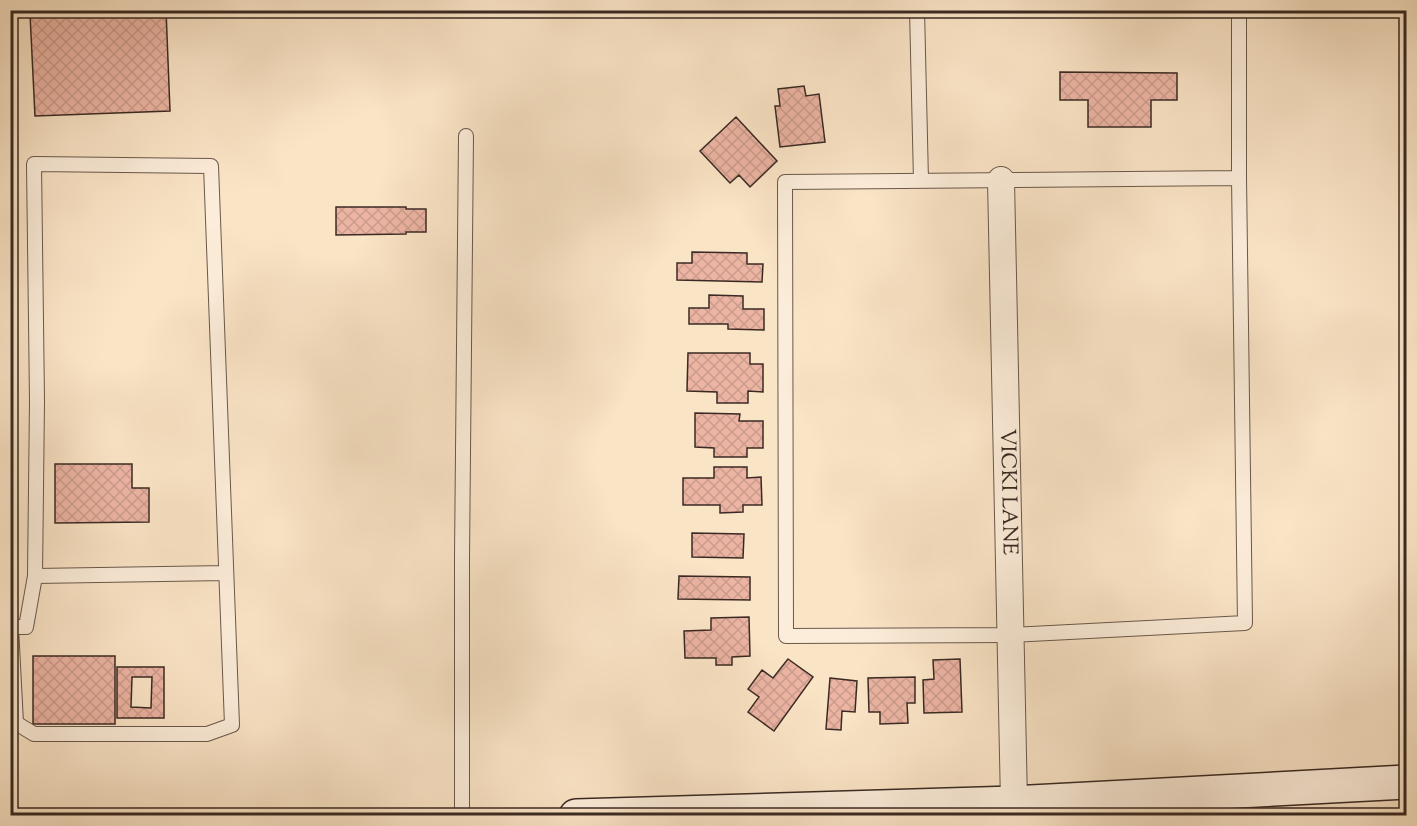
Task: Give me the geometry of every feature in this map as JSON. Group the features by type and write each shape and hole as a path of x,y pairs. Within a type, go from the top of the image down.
{"main road":[{"path":"576,816 1014,803 1407,782"}],"street":[{"name":"VICKI LANE","path":"1001,180 1014,803"}],"lane":[{"path":"916,10 921,181"},
{"path":"1239,10 1245,623 1012,635 786,636 785,182 1239,178"},
{"path":"462,816 466,136"},
{"path":"34,164 211,166 232,725 207,734 33,734 16,723 11,627 26,627 35,576 37,389 34,164"},
{"path":"35,576 226,573"}],"building":[{"path":"166,10 170,111 35,116 30,14"},
{"path":"1060,72 1177,73 1177,100 1151,100 1151,127 1088,127 1088,100 1060,100"},
{"path":"804,86 806,96 819,94 825,142 780,147 775,106 780,106 778,89"},
{"path":"736,117 777,161 750,187 739,175 730,183 700,151"},
{"path":"336,207 426,209 426,232 336,235"},
{"path":"692,252 747,253 747,264 763,264 762,282 677,280 677,263 692,263"},
{"path":"709,295 743,296 743,309 764,309 764,330 728,329 728,324 689,324 689,308 709,308"},
{"path":"688,353 750,353 750,364 763,364 763,392 748,391 748,403 717,403 717,392 687,391"},
{"path":"695,413 740,414 739,421 763,421 763,448 747,448 747,457 714,457 714,448 695,447"},
{"path":"55,464 132,464 132,488 149,488 149,522 55,523"},
{"path":"714,467 747,467 747,478 761,477 762,505 743,505 743,512 720,513 720,505 683,505 683,478 714,478"},
{"path":"692,533 744,534 743,558 692,557"},
{"path":"679,576 750,577 750,600 678,599"},
{"path":"749,617 750,656 732,657 732,665 716,665 716,658 685,658 684,631 711,630 711,618"},
{"path":"33,656 115,656 115,724 33,724"},
{"path":"788,659 813,677 774,731 748,712 759,697 748,689 762,670 773,678"},
{"path":"960,659 962,712 924,713 923,680 934,679 933,660"},
{"path":"117,667 164,667 164,718 117,718","holes":["132,677 152,677 151,708 131,707"]},
{"path":"915,677 915,703 907,703 908,723 880,724 880,712 869,712 868,678"},
{"path":"830,678 857,681 855,712 842,711 841,730 826,729"}]}
